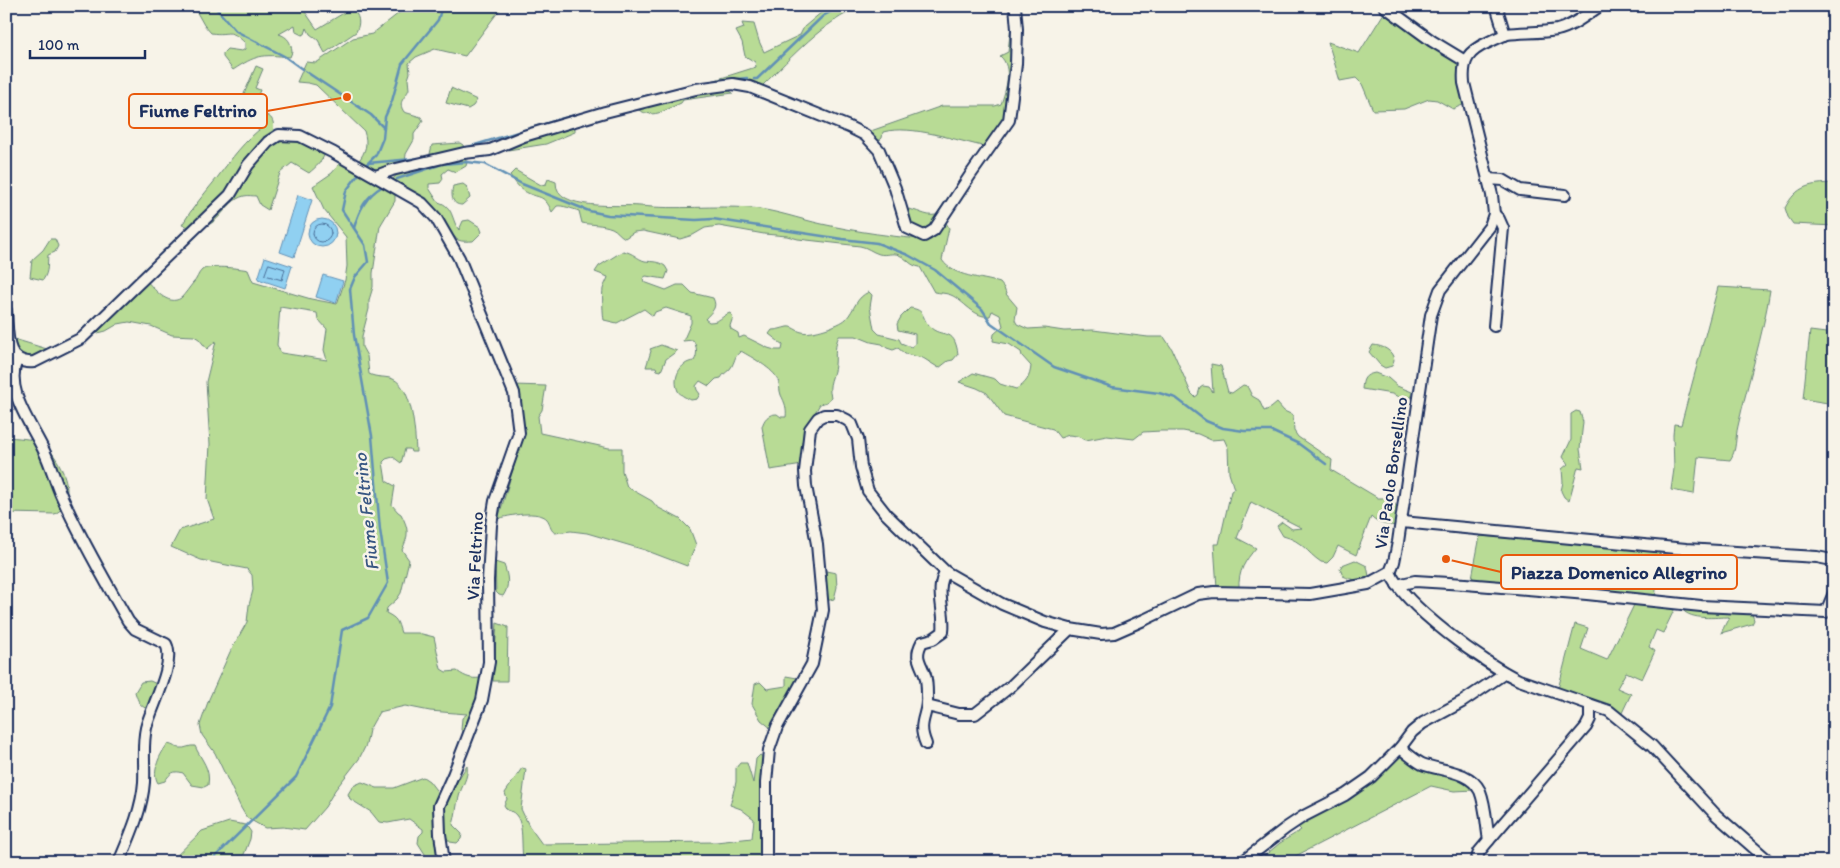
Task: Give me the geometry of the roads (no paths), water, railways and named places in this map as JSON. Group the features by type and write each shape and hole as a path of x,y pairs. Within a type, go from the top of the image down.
{"street":[{"path":"376,176 392,170 464,153 490,150 524,136 605,112 696,90 733,84 750,87 849,127 865,136 879,150 895,188 907,228 924,236 934,230 1009,120 1016,64 1017,29 1015,6"},
{"path":"1384,6 1465,61"},
{"path":"1500,6 1498,12 1505,35"},
{"path":"1494,326 1503,228 1500,219 1494,214 1488,179 1464,83 1465,61 1471,52 1481,45 1505,35 1558,30 1600,6"},
{"name":"Via Feltrino","path":"17,359 25,363 34,362 82,338 230,195 248,165 268,142 279,135 300,136 341,157 422,203 436,218 459,258 514,393 519,433 512,458 495,501 491,525 488,580 489,662 482,700 439,806 444,862"},
{"path":"1488,179 1502,180 1520,190 1565,195"},
{"name":"Via Paolo Borsellino","path":"766,862 766,783 769,750 777,727 812,664 823,610 817,544 805,471 810,429 818,418 831,414 852,424 858,439 861,468 868,491 886,514 946,572 1002,604 1045,622 1070,629 1101,634 1114,633 1146,620 1198,594 1214,592 1310,594 1368,584 1390,572 1394,562 1402,522 1431,315 1440,290 1478,243 1490,226 1494,214"},
{"path":"6,311 10,346 12,353 17,359 13,373 20,406 44,451 61,496 93,562 128,621 135,629 166,644 168,648 168,663 146,729 142,797 134,825 119,862"},
{"path":"1402,522 1686,549 1801,556 1832,560 1834,562"},
{"path":"926,744 921,722 927,706 926,677 918,660 918,651 922,642 933,639 943,632 944,614 940,583 946,572"},
{"path":"1390,572 1397,585 1418,606 1476,655 1519,680 1609,711 1647,741 1715,814 1770,862"},
{"path":"1397,585 1415,581 1465,584 1701,606 1826,612 1834,593"},
{"path":"927,706 959,714 975,714 1011,686 1070,629"},
{"path":"1242,862 1304,816 1345,796 1358,787 1371,777 1400,748 1412,732 1423,723 1462,702 1505,673"},
{"path":"1476,862 1480,852 1489,840 1586,727 1590,719 1590,705"},
{"path":"1400,748 1420,763 1460,774 1472,781 1478,788 1484,803 1489,840"}],"water":[{"path":"298,195 312,200 294,257 280,252"},
{"path":"322,219 332,223 336,233 332,243 322,247 312,243 308,233 312,223"},
{"path":"265,257 292,266 285,288 258,279"},
{"path":"323,275 343,281 336,303 316,297"}],"waterway":[{"name":"Fiume Feltrino","path":"214,6 236,31 284,56 302,69"},
{"path":"364,167 376,155 383,138 385,117 392,101 402,64 438,20 442,6"},
{"path":"754,79 757,79 823,16 841,6"},
{"name":"Fiume Feltrino","path":"305,71 371,115 384,128"},
{"path":"719,81 747,78"},
{"path":"465,148 564,118 638,99"},
{"path":"368,163 423,158"},
{"path":"397,179 442,164 467,162 485,164 522,184 589,211 608,215 696,220 713,219 877,243 908,255 935,270 982,309 991,323 1054,367 1112,387 1159,393 1176,398 1206,421 1223,428 1244,431 1271,431 1299,444 1326,464"},
{"name":"Fiume Feltrino","path":"214,862 215,857 296,777 330,707 342,630 368,618 388,583 380,530 372,436 354,335 350,289 355,277 368,262 365,245 342,210 346,191 361,171"},
{"path":"354,228 364,204 372,194 383,186"}],"place":[{"name":"Fiume Feltrino","path":"347,97"},
{"name":"Piazza Domenico Allegrino","path":"1446,559"}]}
